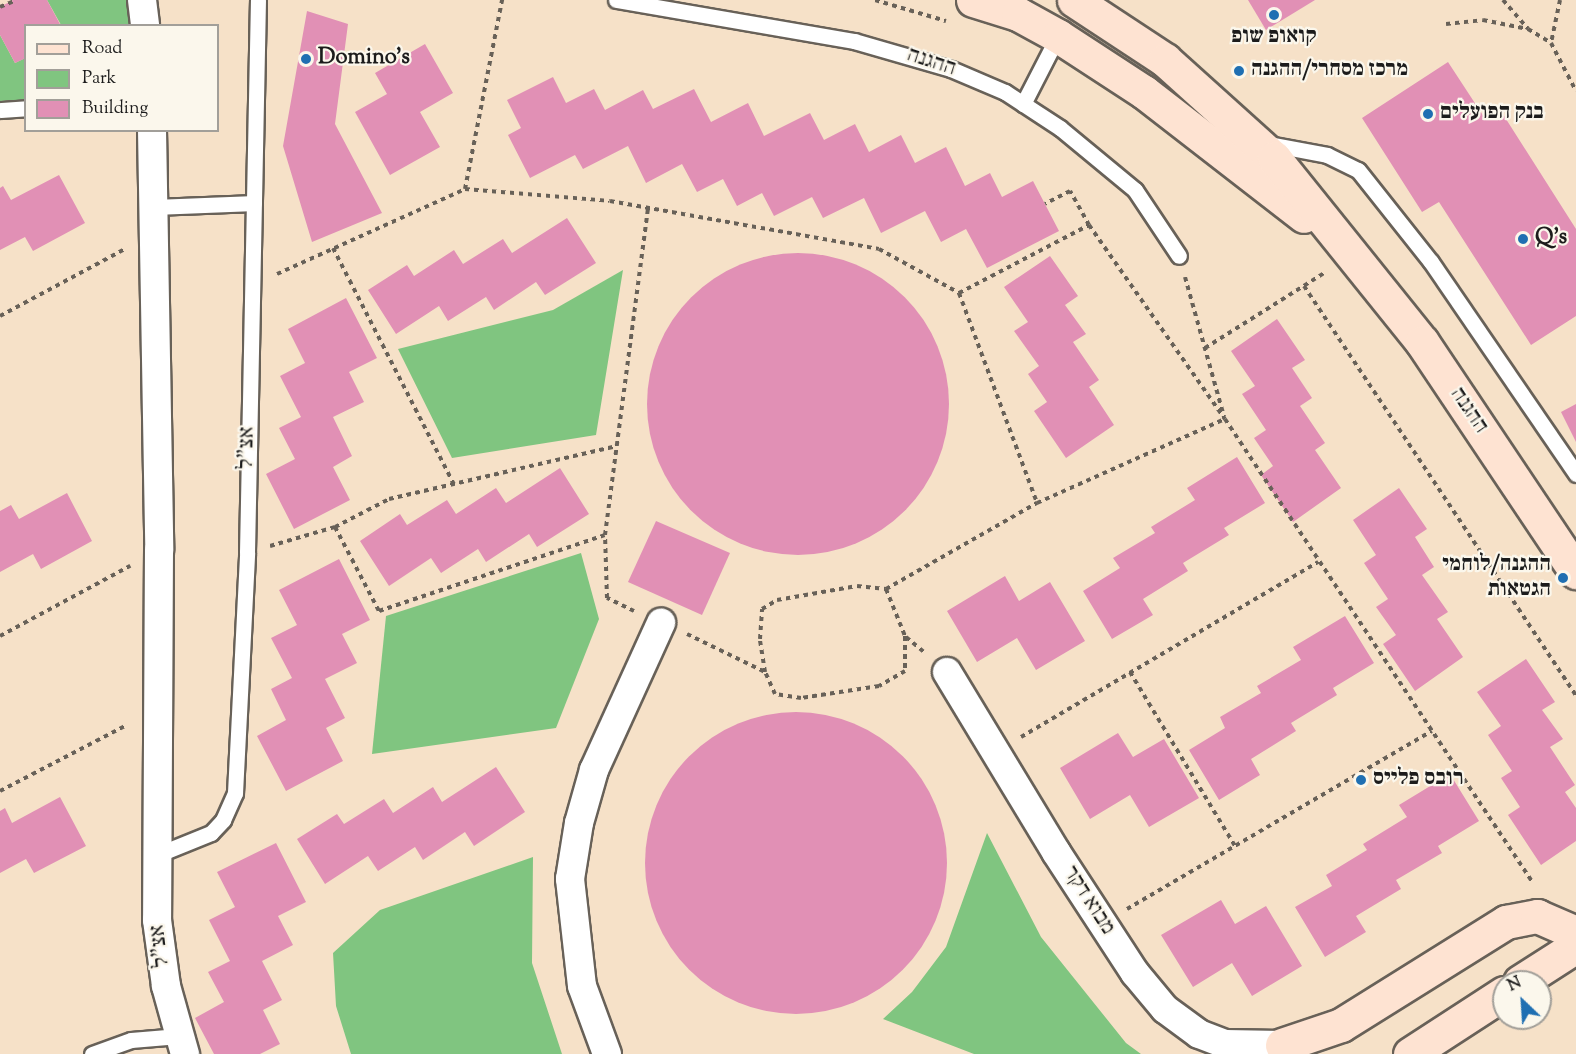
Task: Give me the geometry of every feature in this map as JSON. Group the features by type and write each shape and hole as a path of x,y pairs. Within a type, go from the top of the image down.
{"street":[{"path":"142,0 145,24"},
{"path":"1058,36 1077,1"},
{"name":"ההגנה","path":"1077,1 1165,60 1274,158 1350,257 1422,342 1576,572"},
{"name":"ההגנה","path":"964,12 1018,14 1058,36 1144,92 1304,216 1350,257"},
{"name":"אצ\"ל","path":"152,132 160,707 157,920 166,986 182,1045"},
{"path":"607,1054 582,986 570,879 579,823 594,770 661,623"},
{"name":"מבוא דקר","path":"947,672 1102,923 1165,1009 1199,1034 1225,1044 1283,1050"},
{"path":"1283,1050 1334,1029 1486,933 1522,916 1537,916 1576,933"},
{"path":"1539,970 1576,946"},
{"path":"1410,1054 1492,1001"}],"lane":[{"name":"אצ\"ל","path":"159,854 211,833 223,820 235,792 246,552 258,0"},
{"name":"ההגנה","path":"616,0 896,52 951,69 1005,92 1106,163 1135,190 1179,256"},
{"path":"1023,104 1058,36"},
{"path":"0,110 24,108"},
{"path":"1256,141 1327,155 1358,170 1431,262 1576,474"},
{"path":"155,220 254,203"},
{"path":"92,1054 131,1040 182,1045"}],"path":[{"path":"465,189 502,0"},
{"path":"875,0 964,12"},
{"path":"1503,0 1527,29"},
{"path":"1551,43 1560,0"},
{"path":"0,7 14,1"},
{"path":"1446,24 1483,20 1527,29 1551,43 1576,91"},
{"path":"251,285 465,189 610,201 879,249 959,293 1037,503"},
{"path":"1045,204 1070,191 1089,225 1225,419 1318,562 1537,887 1537,916"},
{"path":"648,208 605,535 607,598 765,672"},
{"path":"0,316 155,220"},
{"path":"959,293 1089,225"},
{"path":"333,248 454,484"},
{"path":"1179,256 1225,419"},
{"path":"1205,348 1304,286 1576,696"},
{"path":"886,589 905,636 905,671 879,686 801,698 775,694 765,672 760,639 762,609 777,600 857,586 886,589 1037,503 1225,419"},
{"path":"246,552 335,527 390,499 616,446"},
{"path":"335,527 380,611 605,535"},
{"path":"0,636 159,550"},
{"path":"995,752 1318,562"},
{"path":"1130,672 1235,846"},
{"path":"0,791 160,707"},
{"path":"1102,923 1432,731"}],"green space":[{"path":"47,0 132,0 134,24 60,24"},
{"path":"0,35 15,63 24,58 24,100 0,101"},
{"path":"623,270 596,435 452,458 398,349 553,310"},
{"path":"581,553 599,619 556,728 372,754 386,616"},
{"path":"987,833 1041,937 1126,1043 1141,1054 974,1054 883,1019 912,992 946,947"},
{"path":"533,857 532,963 562,1054 351,1054 336,1006 333,953 380,910"}],"building":[{"path":"13,0 47,0 60,24 24,24 24,59 15,63 0,35 0,7"},
{"name":"קואופ שופ","path":"1248,0 1315,0 1266,30"},
{"path":"307,11 348,24 335,124 382,213 312,242 283,146"},
{"path":"425,44 453,93 420,112 440,147 390,175 355,112 387,94 375,73"},
{"path":"1448,62 1484,117 1499,108 1576,229 1576,316 1531,345 1439,202 1422,212 1362,118"},
{"path":"553,77 566,103 594,89 605,110 643,90 653,109 694,89 711,122 748,103 764,136 810,113 824,140 855,124 869,152 901,135 915,163 946,147 965,186 990,173 1002,197 1033,181 1059,231 987,268 966,229 941,242 925,211 881,233 864,198 823,218 812,197 774,216 762,193 737,206 723,179 697,192 682,164 646,183 628,146 583,169 575,155 530,178 508,135 521,128 507,100"},
{"path":"59,175 85,223 33,251 25,237 0,250 0,188 3,186 11,200"},
{"path":"567,218 596,263 545,295 536,282 494,310 486,297 448,321 439,306 396,334 368,290 407,265 414,276 454,250 463,264 503,239 512,253"},
{"path":"798,253 827,256 856,264 882,278 905,297 924,320 938,346 946,375 949,404 946,433 938,462 924,488 905,511 882,530 856,544 827,552 798,555 769,552 740,544 714,530 691,511 672,488 658,462 650,433 647,404 650,375 658,346 672,320 691,297 714,278 740,264 769,256"},
{"path":"1050,256 1078,296 1065,305 1086,334 1073,342 1099,380 1089,387 1114,425 1066,458 1034,411 1047,402 1028,374 1039,366 1014,331 1028,322 1004,287"},
{"path":"346,298 377,358 349,372 364,402 333,417 352,456 333,467 350,500 294,529 266,474 295,459 279,428 301,417 280,376 305,363 288,329"},
{"path":"1277,319 1305,360 1292,368 1312,398 1300,406 1325,443 1315,450 1341,488 1293,522 1261,475 1273,466 1254,438 1266,430 1242,394 1255,386 1231,351"},
{"path":"1576,404 1576,442 1561,412"},
{"path":"1237,457 1265,503 1224,528 1229,535 1183,563 1188,571 1143,599 1153,615 1112,639 1083,591 1120,568 1113,558 1155,533 1151,527 1195,500 1187,488"},
{"path":"560,468 589,514 537,547 529,534 486,562 478,549 441,573 431,558 389,586 360,541 400,514 407,525 447,500 456,514 496,488 506,503"},
{"path":"1399,488 1427,529 1415,537 1434,567 1422,575 1448,612 1437,619 1463,657 1415,691 1383,644 1396,635 1376,607 1388,599 1364,563 1376,555 1353,520"},
{"path":"67,493 92,541 41,569 33,554 0,572 0,511 11,505 19,519"},
{"path":"656,521 730,553 702,615 628,582"},
{"path":"339,559 370,620 342,634 357,663 325,679 345,718 326,728 343,761 286,791 257,736 286,720 271,689 292,678 271,638 297,625 279,590"},
{"path":"1005,576 1019,601 1050,582 1085,641 1036,670 1017,638 977,662 947,611"},
{"path":"1345,616 1374,663 1333,688 1337,695 1291,723 1296,731 1251,759 1260,775 1219,800 1189,750 1225,728 1220,717 1261,693 1257,686 1301,660 1293,647"},
{"path":"1526,659 1555,702 1542,710 1563,739 1550,747 1575,785 1565,792 1576,808 1576,841 1541,865 1508,815 1520,807 1501,778 1512,771 1488,735 1501,726 1477,692"},
{"path":"796,712 825,715 854,723 880,737 903,756 922,779 936,805 944,834 947,863 944,892 936,921 922,947 903,970 880,989 854,1003 825,1011 796,1014 767,1011 738,1003 712,989 689,970 670,947 656,921 648,892 645,863 648,834 656,805 670,779 689,756 712,737 738,723 767,715"},
{"path":"1118,733 1133,757 1164,739 1199,798 1149,827 1130,795 1090,819 1060,768"},
{"path":"496,767 525,812 474,846 465,832 423,860 415,847 378,871 368,856 325,884 297,839 337,814 344,824 384,799 393,813 433,787 442,802"},
{"path":"1450,774 1479,821 1438,846 1442,853 1396,880 1401,889 1356,916 1366,932 1325,957 1295,907 1332,886 1326,875 1367,850 1363,844 1407,817 1399,805"},
{"path":"60,797 86,846 34,873 26,859 0,873 0,811 5,808 12,823"},
{"path":"276,843 306,902 278,916 293,945 262,961 282,1000 263,1010 280,1044 260,1054 214,1054 195,1018 224,1002 208,972 230,961 209,920 235,907 217,872"},
{"path":"1221,900 1235,924 1266,906 1302,966 1252,996 1232,963 1193,987 1161,935"}],"place":[{"name":"קואופ שופ","path":"1274,15"},
{"name":"Domino's","path":"306,59"},
{"name":"מרכז מסחרי/ההגנה","path":"1239,71"},
{"name":"בנק הפועלים","path":"1428,114"},
{"name":"Q's","path":"1523,239"},
{"name":"ההגנה/לוחמי הגטאות","path":"1563,578"},
{"name":"רובס פלייס","path":"1361,780"}]}
